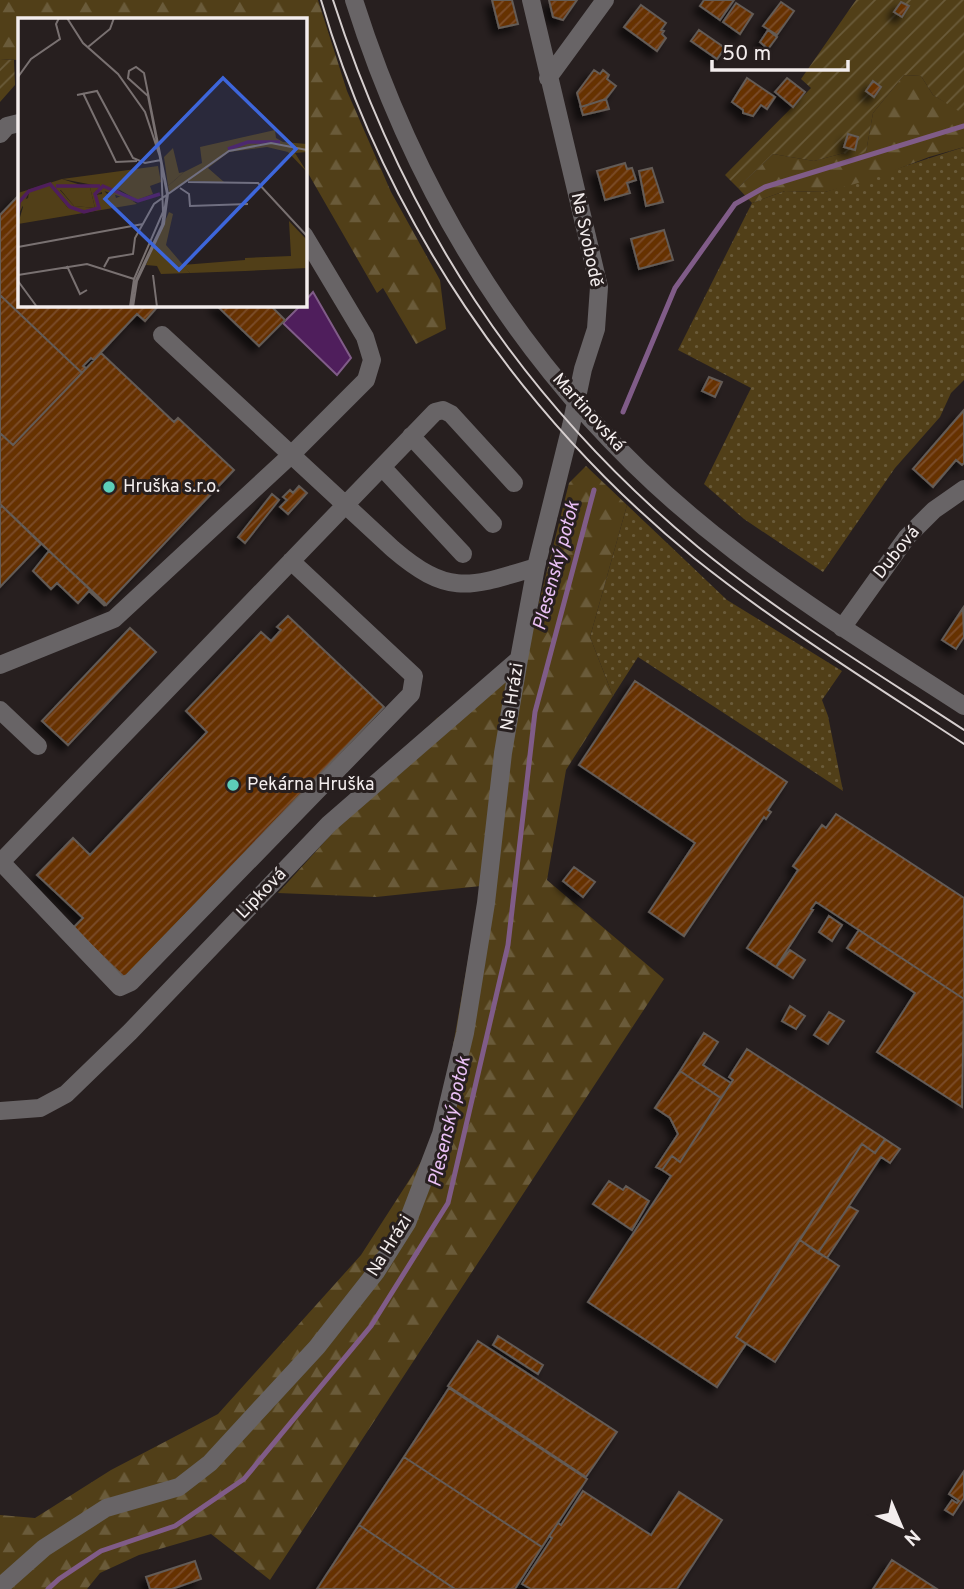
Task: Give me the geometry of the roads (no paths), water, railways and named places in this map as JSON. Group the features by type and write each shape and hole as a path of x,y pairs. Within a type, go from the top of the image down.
{"street":[{"name":"Martinovská","path":"354,0 388,98 430,188 489,289 534,352 577,403 630,460 735,552 842,628 964,706"},
{"name":"Na Svobodě","path":"531,0 599,287 596,329 583,369 577,403"},
{"path":"548,78 605,0"},
{"path":"0,134 7,127 18,123"},
{"path":"0,665 114,619 291,455 366,380 372,360 365,337 306,238"},
{"path":"162,335 408,562 433,578 450,583 481,583 536,567"},
{"name":"Na Hrázi","path":"0,1587 44,1548 106,1508 179,1487 210,1463 317,1348 376,1272 407,1223 441,1134 465,1033 486,903 503,753 519,659 536,567 577,403"},
{"path":"291,561 414,676 411,694 131,982 120,987 1,863 411,436 435,412 443,410 451,414 514,483"},
{"path":"411,436 493,523"},
{"path":"382,467 463,554"},
{"name":"Dubová","path":"842,628 907,537 934,510 964,489"},
{"name":"Lipková","path":"0,1111 40,1108 65,1094 130,1032 329,824 519,659"},
{"path":"0,710 38,746"}],"waterway":[{"name":"Plesenský potok","path":"623,412 675,288 735,204 765,187 964,126"},
{"name":"Plesenský potok","path":"48,1589 101,1551 175,1526 244,1479 371,1326 448,1203 508,945 535,712 594,490"}],"tram line":[{"path":"321,0 348,81 382,159 421,235 466,307 516,376 570,441 630,502 726,583 827,654 964,744"},
{"path":"333,0 362,81 395,157 432,231 475,300 523,367 575,430 634,490 730,572 828,642 964,730"}],"place":[{"name":"Hruška s.r.o.","path":"109,487"},
{"name":"Pekárna Hruška","path":"233,785"}]}
